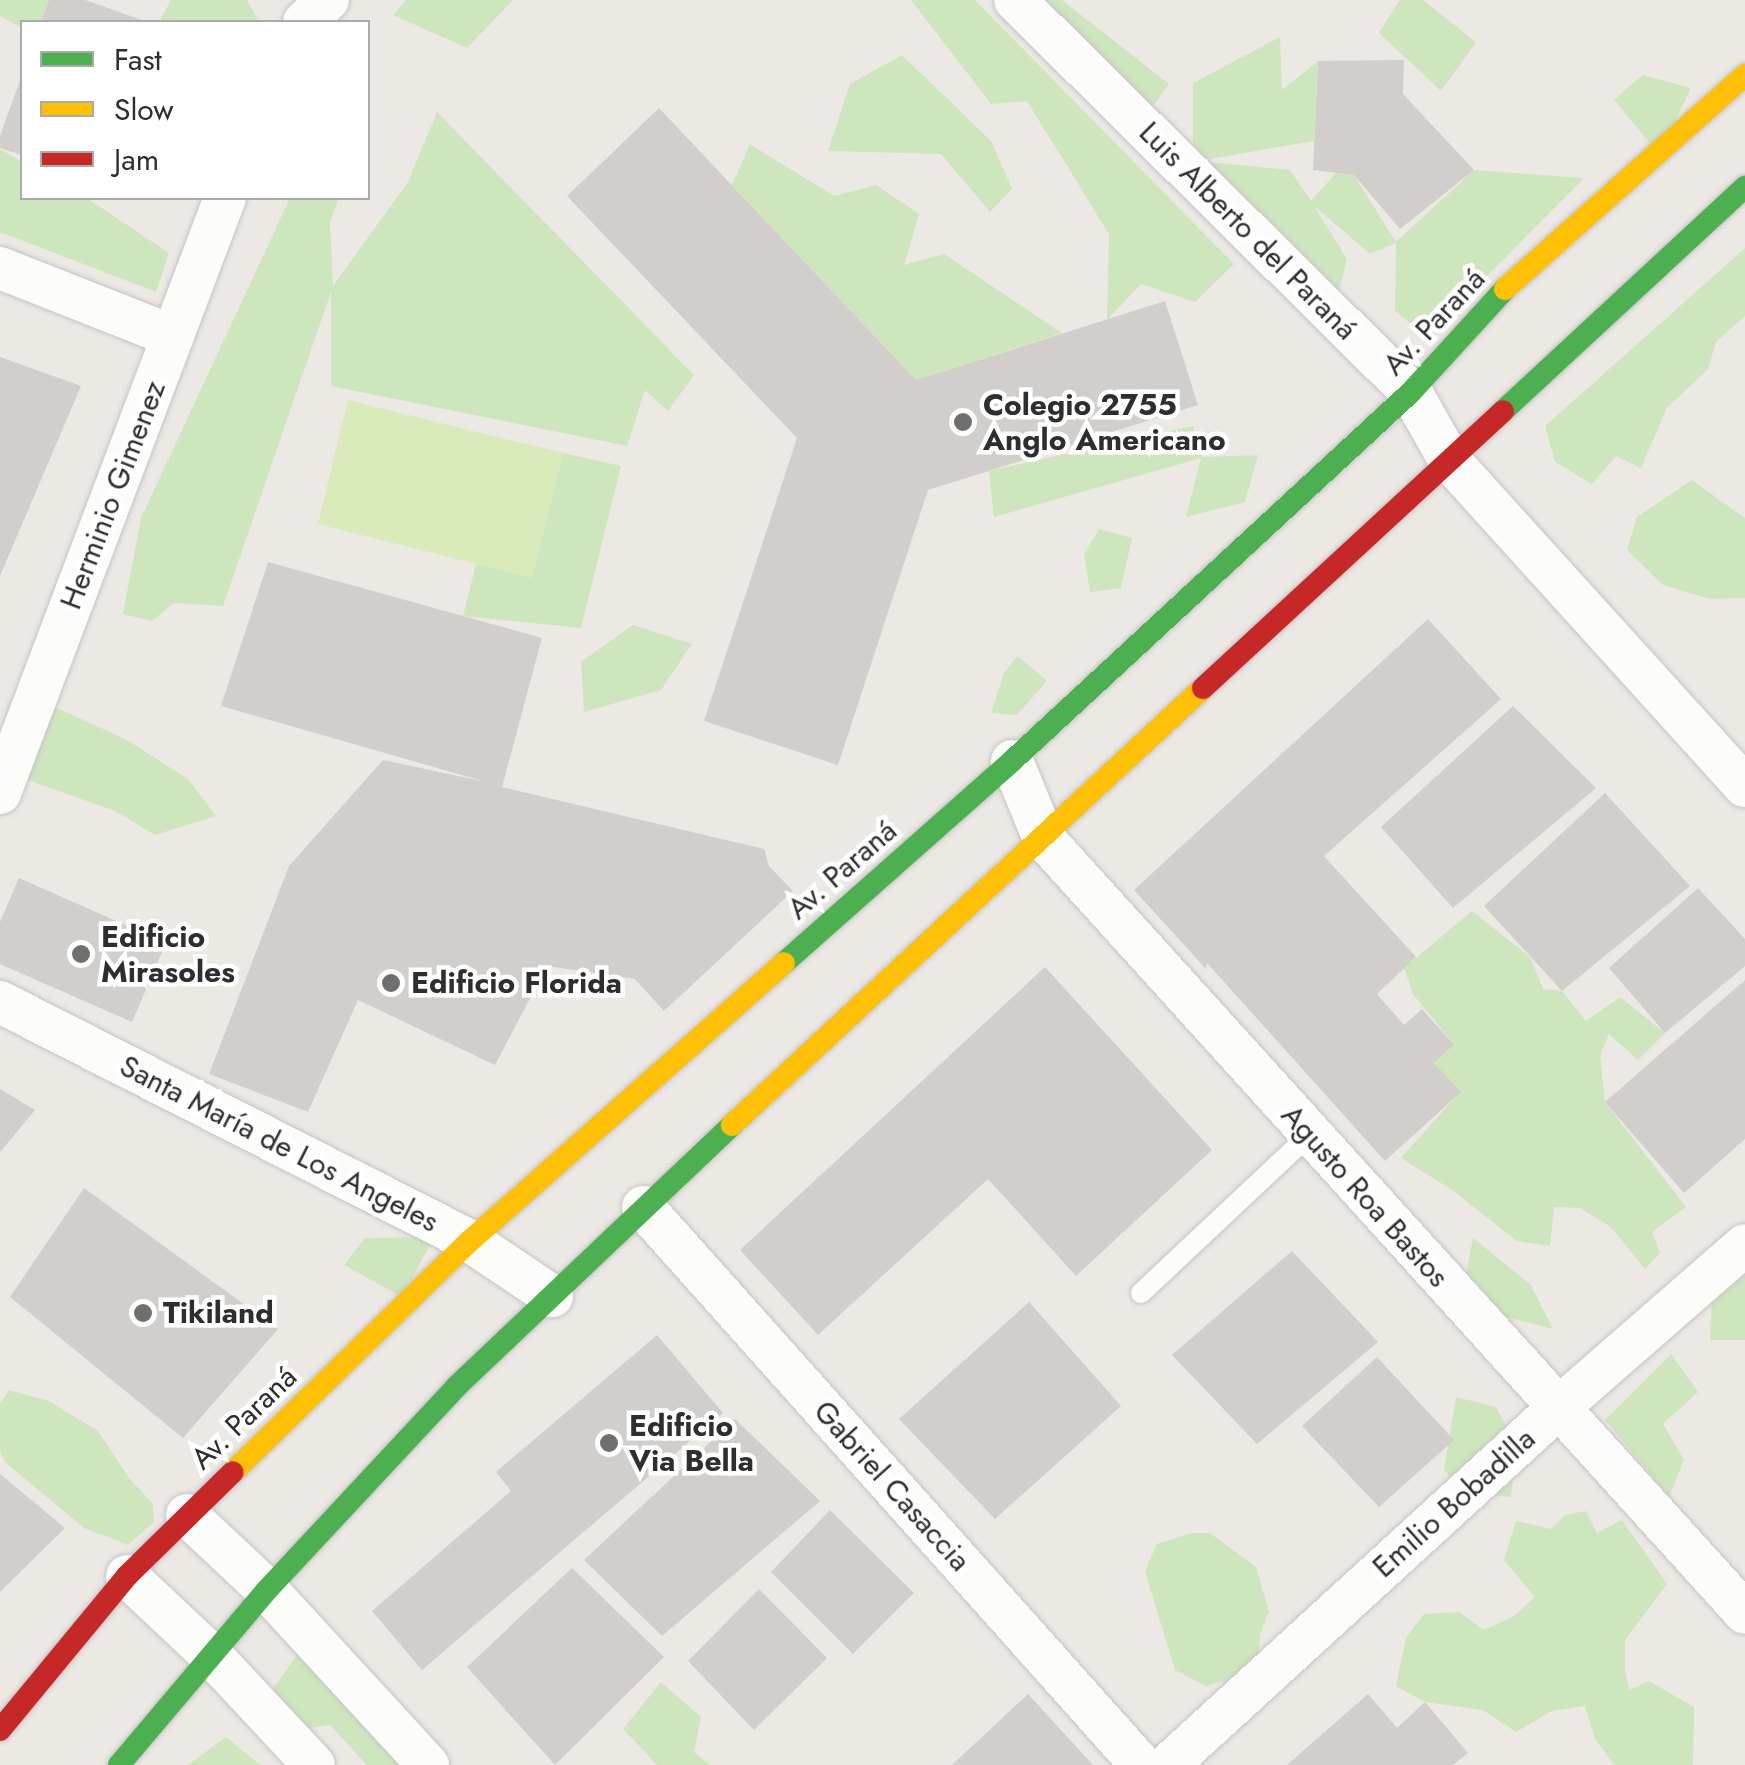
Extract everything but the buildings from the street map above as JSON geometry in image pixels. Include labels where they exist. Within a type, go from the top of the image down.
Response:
[{"type":"street","points":[[306,20],[328,0]]},
{"type":"street","name":"Luis Alberto del Paraná","points":[[1015,0],[1410,392],[1450,461],[1745,786]]},
{"type":"street","name":"Av. Paraná","points":[[0,1730],[127,1576],[470,1240],[1012,761],[1410,392],[1496,297],[1745,75]]},
{"type":"street","points":[[118,1765],[268,1590],[456,1387],[643,1206],[1745,187]]},
{"type":"street","name":"Herminio Gimenez","points":[[0,793],[224,200]]},
{"type":"street","points":[[0,268],[173,336]]},
{"type":"street","name":"Agusto Roa Bastos","points":[[1012,761],[1044,839],[1556,1409],[1745,1613]]},
{"type":"street","name":"Santa María de Los Angeles","points":[[0,1002],[470,1240],[552,1296]]},
{"type":"street","name":"Gabriel Casaccia","points":[[643,1206],[1141,1765]]},
{"type":"street","name":"Emilio Bobadilla","points":[[1168,1765],[1556,1409],[1745,1245]]},
{"type":"street","points":[[187,1515],[268,1590],[428,1765]]},
{"type":"street","points":[[127,1576],[212,1656],[314,1765]]},
{"type":"lane","points":[[1142,1293],[1309,1135]]},
{"type":"green space","points":[[0,0],[49,0],[42,20],[20,20],[20,27],[0,16]]},
{"type":"green space","points":[[171,0],[247,0],[257,18],[256,20],[160,20]]},
{"type":"green space","points":[[406,0],[513,0],[467,48],[393,15]]},
{"type":"green space","points":[[911,0],[975,0],[1234,264],[1195,302],[1141,284],[1107,320],[1109,234],[1027,101],[991,104]]},
{"type":"green space","points":[[1037,0],[1062,0],[1169,84],[1149,112]]},
{"type":"green space","points":[[1400,0],[1423,0],[1476,42],[1441,91],[1379,33]]},
{"type":"green space","points":[[1280,37],[1282,90],[1318,61],[1314,141],[1198,161],[1290,170],[1311,201],[1336,173],[1354,175],[1396,242],[1474,170],[1584,178],[1427,337],[1395,311],[1396,243],[1370,254],[1314,206],[1347,259],[1333,315],[1193,161],[1193,83]]},
{"type":"green space","points":[[902,55],[991,141],[1012,189],[990,212],[941,154],[828,151],[850,84]]},
{"type":"green space","points":[[1642,75],[1691,88],[1659,154],[1614,100]]},
{"type":"green space","points":[[437,112],[694,375],[668,411],[645,390],[627,446],[331,386],[331,292],[223,606],[174,603],[152,621],[123,614],[141,518],[289,200],[338,200],[330,222],[333,286],[408,182]]},
{"type":"green space","points":[[750,144],[834,196],[876,185],[919,214],[904,265],[944,254],[1062,333],[916,380],[732,185]]},
{"type":"green space","points":[[0,149],[20,161],[20,200],[90,200],[169,253],[156,292],[0,232]]},
{"type":"green space","points":[[1745,248],[1745,316],[1716,342],[1708,369],[1667,408],[1641,468],[1616,456],[1592,484],[1555,462],[1545,426]]},
{"type":"green space","points":[[348,400],[563,453],[532,578],[318,524]]},
{"type":"green space","points":[[1193,426],[1202,457],[1258,455],[1245,502],[1186,517],[1201,458],[994,517],[989,471]]},
{"type":"green space","points":[[563,453],[621,466],[581,628],[463,616],[476,564],[532,577]]},
{"type":"green space","points":[[1692,480],[1745,518],[1745,598],[1710,599],[1663,585],[1627,550],[1637,517]]},
{"type":"green space","points":[[1099,529],[1132,538],[1121,588],[1090,592],[1084,554]]},
{"type":"green space","points":[[633,625],[692,644],[661,690],[584,712],[581,662]]},
{"type":"green space","points":[[1018,656],[1047,681],[1017,715],[991,713],[1004,673]]},
{"type":"green space","points":[[51,705],[127,740],[188,779],[216,816],[155,835],[115,811],[25,779]]},
{"type":"green space","points":[[1472,911],[1530,957],[1543,989],[1562,991],[1586,1021],[1620,997],[1665,1033],[1638,1060],[1609,1034],[1600,1056],[1605,1102],[1686,1207],[1652,1232],[1660,1253],[1645,1269],[1611,1227],[1580,1208],[1554,1207],[1550,1246],[1517,1241],[1452,1190],[1401,1158],[1460,1092],[1426,1071],[1454,1045],[1413,994],[1404,968]]},
{"type":"green space","points":[[434,1237],[402,1297],[344,1265],[365,1238]]},
{"type":"green space","points":[[1473,1238],[1531,1285],[1553,1329],[1506,1317],[1466,1274]]},
{"type":"green space","points":[[1745,1272],[1745,1340],[1710,1340],[1712,1295]]},
{"type":"green space","points":[[1671,1354],[1698,1392],[1663,1424],[1684,1460],[1669,1496],[1605,1420]]},
{"type":"green space","points":[[9,1390],[49,1401],[98,1431],[129,1478],[153,1504],[154,1522],[128,1545],[84,1528],[6,1463],[0,1452],[0,1404]]},
{"type":"green space","points":[[1456,1397],[1496,1407],[1516,1446],[1511,1497],[1465,1493],[1444,1470]]},
{"type":"green space","points":[[1586,1511],[1597,1533],[1622,1520],[1667,1584],[1625,1640],[1625,1673],[1630,1690],[1649,1681],[1694,1707],[1693,1765],[1614,1765],[1595,1739],[1585,1706],[1552,1711],[1516,1732],[1483,1710],[1425,1702],[1396,1686],[1406,1638],[1424,1614],[1459,1612],[1484,1630],[1514,1616],[1535,1597],[1504,1560],[1516,1521],[1551,1529],[1565,1515]]},
{"type":"green space","points":[[1192,1533],[1210,1533],[1256,1567],[1269,1612],[1260,1633],[1259,1661],[1235,1678],[1206,1686],[1175,1670],[1145,1571],[1157,1544]]},
{"type":"green space","points":[[300,1651],[426,1765],[367,1765],[330,1725],[294,1730],[260,1707]]},
{"type":"green space","points":[[661,1682],[701,1717],[694,1752],[710,1765],[657,1765],[623,1729]]},
{"type":"green space","points":[[226,1737],[260,1765],[188,1765]]},
{"type":"traffic: fast","points":[[1503,411],[1745,187]]},
{"type":"traffic: fast","points":[[784,963],[1012,761],[1411,392],[1505,289]]},
{"type":"traffic: fast","points":[[119,1765],[267,1590],[456,1387],[732,1125]]},
{"type":"traffic: slow","points":[[1505,289],[1745,75]]},
{"type":"traffic: slow","points":[[732,1125],[1203,688]]},
{"type":"traffic: slow","points":[[233,1472],[470,1241],[784,963]]},
{"type":"traffic: jam","points":[[1203,688],[1503,411]]},
{"type":"traffic: jam","points":[[0,1730],[127,1576],[233,1472]]},
{"type":"place","name":"Colegio 2755 Anglo Americano","points":[[963,422]]},
{"type":"place","name":"Edificio Mirasoles","points":[[81,954]]},
{"type":"place","name":"Edificio Florida","points":[[391,983]]},
{"type":"place","name":"Tikiland","points":[[143,1313]]},
{"type":"place","name":"Edificio Via Bella","points":[[609,1443]]}]
